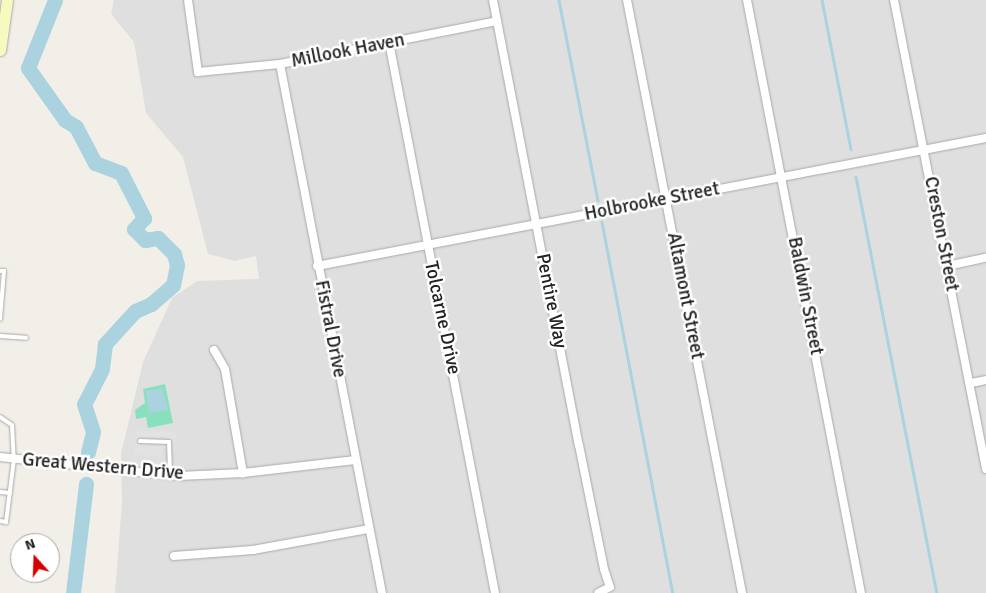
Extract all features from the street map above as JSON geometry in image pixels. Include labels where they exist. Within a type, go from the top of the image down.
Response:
[{"type":"main road","points":[[0,50],[7,0]]},
{"type":"street","name":"Millook Haven","points":[[188,0],[198,72],[280,64],[497,21]]},
{"type":"street","name":"Pentire Way","points":[[493,0],[602,560],[610,587],[598,593]]},
{"type":"street","name":"Altamont Street","points":[[627,0],[742,593]]},
{"type":"street","name":"Baldwin Street","points":[[747,0],[861,593]]},
{"type":"street","name":"Creston Street","points":[[894,0],[971,383],[986,469]]},
{"type":"street","name":"Tolcarne Drive","points":[[389,42],[495,593]]},
{"type":"street","name":"Fistral Drive","points":[[280,64],[382,593]]},
{"type":"street","name":"Holbrooke Street","points":[[318,266],[986,138]]},
{"type":"street","points":[[947,266],[986,258]]},
{"type":"street","points":[[214,350],[225,369],[243,473]]},
{"type":"street","points":[[971,383],[986,380]]},
{"type":"street","name":"Great Western Drive","points":[[0,457],[170,475],[243,473],[355,460]]},
{"type":"street","points":[[174,556],[253,550],[369,529]]},
{"type":"lane","points":[[0,271],[4,271],[0,319]]},
{"type":"lane","points":[[0,336],[26,338]]},
{"type":"lane","points":[[0,417],[12,424],[14,459],[6,522],[0,521]]},
{"type":"lane","points":[[140,441],[168,442],[170,475]]},
{"type":"lane","points":[[0,492],[10,493]]},
{"type":"shaded area","points":[[114,0],[986,0],[986,593],[115,593],[122,503],[121,454],[143,362],[172,298],[197,281],[259,279],[256,256],[235,261],[208,254],[183,157],[146,113],[134,42],[111,14]]},
{"type":"shaded area","points":[[136,431],[175,432],[176,450],[162,449],[161,456],[134,455]]},
{"type":"green space","points":[[165,384],[173,423],[148,428],[146,417],[136,419],[135,410],[145,403],[143,389]]},
{"type":"water","points":[[162,388],[168,410],[149,413],[146,391]]},
{"type":"waterway","points":[[55,0],[28,68],[65,120],[76,127],[95,163],[121,173],[144,218],[134,229],[145,240],[158,238],[174,254],[177,265],[173,285],[151,304],[135,311],[105,344],[102,369],[84,404],[93,432],[88,452]]},
{"type":"waterway","points":[[559,0],[598,200]]},
{"type":"waterway","points":[[822,0],[851,149]]},
{"type":"waterway","points":[[856,177],[937,593]]},
{"type":"waterway","points":[[602,222],[673,593]]},
{"type":"waterway","points":[[73,593],[86,484]]}]
